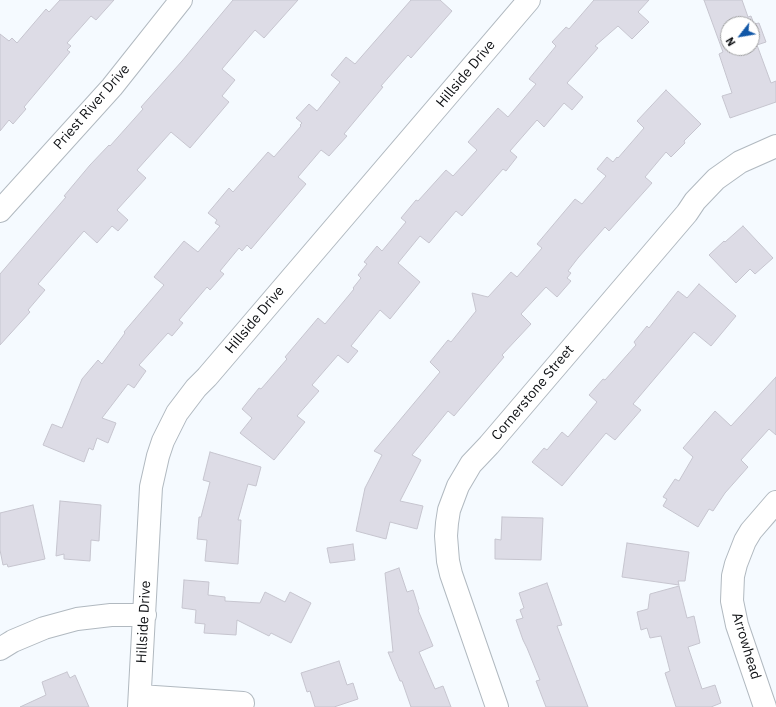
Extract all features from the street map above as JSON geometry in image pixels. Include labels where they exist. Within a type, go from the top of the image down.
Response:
[{"type":"street","name":"Priest River Drive","points":[[0,210],[112,87],[181,0]]},
{"type":"street","name":"Hillside Drive","points":[[140,701],[151,487],[163,441],[177,413],[196,388],[529,0]]},
{"type":"street","name":"Cornerstone Street","points":[[496,707],[451,574],[448,561],[446,536],[447,523],[449,510],[458,486],[471,464],[489,445],[687,213],[695,201],[716,179],[740,162],[776,146]]},
{"type":"street","name":"Arrowhead","points":[[765,707],[737,625],[732,601],[736,564],[745,541],[751,531],[776,502]]},
{"type":"street","points":[[0,648],[44,628],[77,619],[111,615],[145,615]]},
{"type":"street","points":[[140,701],[243,703]]},
{"type":"building","points":[[60,0],[114,0],[96,20],[91,16],[67,43],[71,46],[67,50],[70,52],[24,107],[26,109],[13,124],[9,120],[0,131],[0,34],[9,41],[12,38],[17,43],[46,9],[49,12]]},
{"type":"building","points":[[233,0],[298,0],[264,38],[255,30],[222,69],[235,80],[222,96],[229,102],[190,148],[171,132],[137,170],[146,178],[117,210],[128,220],[118,231],[112,226],[97,243],[84,231],[38,284],[45,290],[28,310],[30,312],[0,345],[0,274],[66,197],[64,196],[90,165],[109,145],[110,146],[143,109],[141,107]]},
{"type":"building","points":[[411,0],[440,0],[452,11],[411,58],[408,55],[381,86],[383,87],[344,134],[347,136],[329,156],[321,150],[298,177],[306,184],[251,249],[247,245],[242,251],[239,248],[220,271],[224,274],[210,290],[207,287],[179,320],[183,323],[172,336],[168,333],[139,365],[146,371],[134,388],[128,384],[102,418],[116,423],[108,443],[97,438],[93,450],[89,448],[84,462],[43,445],[52,424],[62,428],[82,379],[98,360],[102,364],[125,333],[124,332],[164,285],[154,277],[184,241],[198,252],[220,226],[215,223],[217,220],[208,213],[229,188],[233,192],[268,152],[274,157],[301,126],[300,125],[302,123],[296,118],[309,104],[317,111],[340,82],[331,75],[346,57],[355,64]]},
{"type":"building","points":[[594,0],[649,0],[638,12],[649,22],[632,39],[618,26],[595,46],[598,48],[567,83],[583,97],[572,110],[564,103],[544,127],[537,120],[510,151],[517,157],[506,171],[503,169],[462,216],[456,211],[429,243],[420,236],[398,263],[420,282],[390,319],[380,310],[351,346],[358,351],[348,363],[338,355],[312,385],[319,391],[297,416],[305,422],[274,460],[240,433],[252,418],[242,409],[259,388],[261,389],[287,359],[285,357],[318,318],[325,324],[354,289],[353,288],[361,278],[358,275],[367,264],[364,262],[377,246],[382,251],[406,222],[401,218],[416,200],[418,201],[446,170],[453,176],[477,150],[468,142],[498,108],[508,117],[536,84],[529,79],[556,46],[552,42],[566,27],[569,29]]},
{"type":"building","points":[[704,0],[742,0],[748,16],[720,16],[720,44]]},
{"type":"building","points":[[760,26],[766,42],[760,44]]},
{"type":"building","points":[[760,53],[771,83],[776,81],[776,102],[730,118],[722,96],[732,93],[719,54],[720,56],[760,56]]},
{"type":"building","points":[[666,90],[701,124],[671,157],[666,152],[645,177],[652,183],[609,231],[605,227],[578,258],[568,271],[571,273],[567,278],[571,281],[557,297],[546,287],[521,314],[531,324],[502,355],[504,357],[454,416],[448,411],[412,455],[421,460],[400,501],[423,506],[417,529],[390,522],[386,539],[356,531],[365,488],[382,455],[374,451],[440,372],[430,362],[448,340],[451,342],[476,311],[472,293],[488,297],[511,272],[517,277],[542,248],[537,244],[575,199],[582,204],[606,176],[597,169],[607,157],[613,162],[617,157],[618,158],[644,128],[637,121]]},
{"type":"building","points":[[743,226],[773,258],[755,274],[750,269],[736,283],[709,255]]},
{"type":"building","points":[[699,284],[736,316],[711,346],[694,332],[633,404],[641,410],[615,440],[606,433],[562,486],[532,462],[544,448],[547,450],[562,432],[568,437],[597,402],[589,395],[603,379],[605,380],[636,345],[634,342],[647,326],[649,328],[678,291],[687,298]]},
{"type":"building","points":[[776,377],[776,435],[769,429],[741,460],[748,467],[725,493],[713,511],[709,509],[698,527],[663,506],[667,499],[663,497],[675,479],[679,481],[693,457],[683,448],[715,411],[731,426]]},
{"type":"building","points":[[210,452],[261,467],[256,486],[248,484],[238,520],[241,520],[238,564],[205,561],[207,540],[197,539],[199,517],[201,517],[210,482],[203,480]]},
{"type":"building","points":[[60,501],[101,505],[99,541],[91,540],[90,561],[64,559],[64,554],[56,556]]},
{"type":"building","points":[[33,505],[45,559],[8,567],[7,564],[3,565],[0,550],[0,513]]},
{"type":"building","points":[[502,517],[543,518],[541,560],[495,559],[495,539],[501,540]]},
{"type":"building","points":[[627,543],[689,552],[685,581],[678,581],[679,585],[622,577]]},
{"type":"building","points":[[353,544],[355,560],[330,563],[327,548]]},
{"type":"building","points":[[399,568],[407,592],[413,590],[419,609],[418,610],[433,646],[419,652],[435,689],[443,686],[451,707],[411,707],[402,681],[400,681],[388,652],[393,652],[385,573]]},
{"type":"building","points":[[184,580],[209,582],[208,595],[225,597],[225,601],[260,603],[265,592],[285,602],[290,592],[311,603],[291,643],[271,633],[269,636],[237,620],[236,635],[204,633],[205,624],[195,623],[196,610],[182,608]]},
{"type":"building","points":[[547,583],[562,625],[557,626],[588,707],[546,707],[536,681],[540,680],[516,620],[523,618],[520,610],[524,608],[519,593]]},
{"type":"building","points":[[679,586],[687,618],[694,616],[700,643],[688,647],[702,689],[715,685],[721,703],[711,707],[676,707],[665,673],[670,671],[661,636],[650,638],[647,628],[641,630],[637,612],[648,609],[650,594]]},
{"type":"building","points":[[339,661],[347,685],[353,683],[358,699],[334,707],[315,707],[310,691],[307,692],[301,673]]},
{"type":"building","points":[[67,672],[70,678],[75,675],[89,707],[20,707],[46,695],[42,682]]}]
